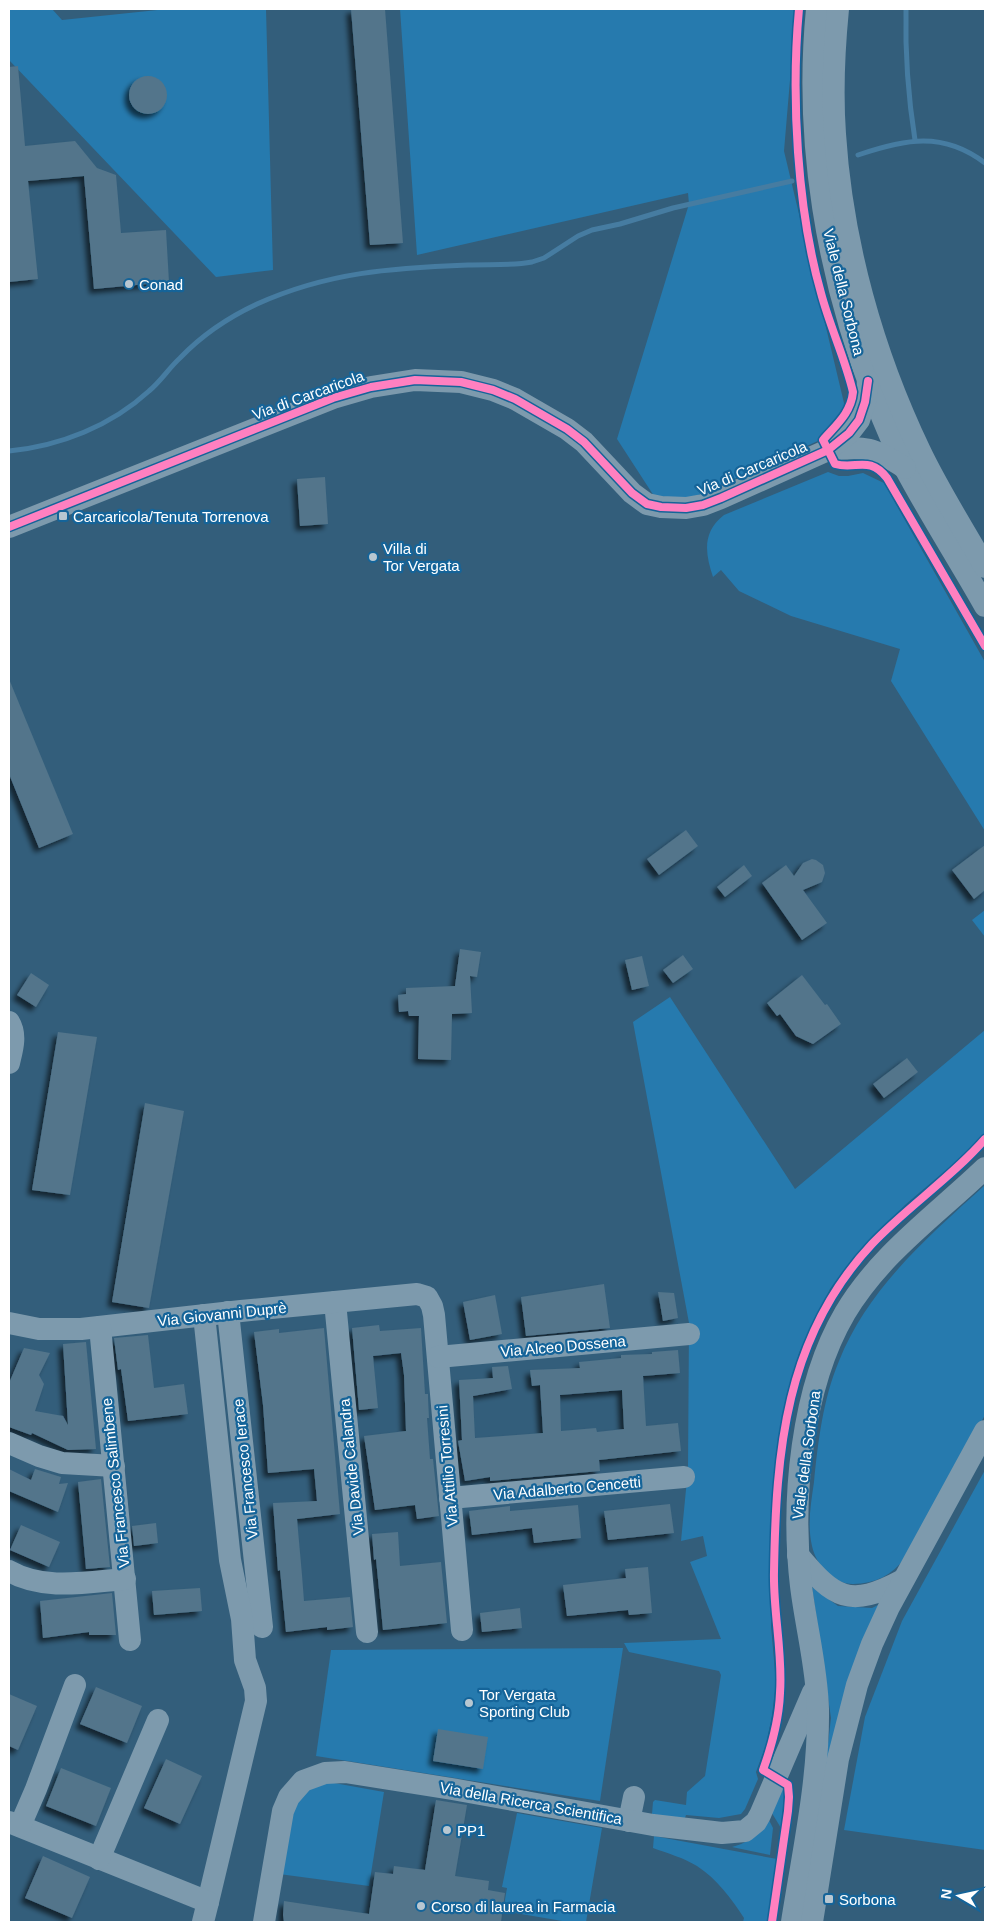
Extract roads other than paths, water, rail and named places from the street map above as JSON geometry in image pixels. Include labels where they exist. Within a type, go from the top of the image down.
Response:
[{"type":"street","name":"Viale della Sorbona","points":[[817,9],[814,104],[822,199],[843,303],[868,381],[905,468],[985,606]]},
{"type":"street","name":"Viale della Sorbona","points":[[838,9],[834,83],[836,148],[842,198],[863,297],[882,358],[907,425],[934,478],[985,567]]},
{"type":"street","name":"Via di Carcaricola","points":[[9,527],[327,400],[371,386],[415,380],[469,384],[493,390],[515,399],[567,429],[600,457],[632,493],[647,504],[661,507],[686,508],[703,505],[828,450],[849,433],[859,420],[865,402],[868,381]]},
{"type":"street","name":"Via di Carcaricola","points":[[828,450],[861,447],[872,449],[884,454],[905,468]]},
{"type":"street","points":[[9,1064],[14,1043],[11,1028]]},
{"type":"street","name":"Viale della Sorbona","points":[[792,1922],[815,1769],[818,1721],[816,1684],[803,1603],[798,1555],[797,1511],[806,1426],[813,1390],[828,1346],[845,1314],[876,1269],[908,1237],[985,1168]]},
{"type":"street","name":"Via Giovanni Duprè","points":[[9,1323],[48,1329],[100,1327],[228,1312],[417,1294],[424,1295],[431,1303]]},
{"type":"street","name":"Via Davide Calandra","points":[[335,1302],[367,1632]]},
{"type":"street","name":"Via Attilio Torresini","points":[[431,1303],[438,1357],[462,1630]]},
{"type":"street","name":"Via Francesco Ierace","points":[[228,1312],[262,1627]]},
{"type":"street","points":[[75,1685],[36,1789],[14,1824],[99,1858],[206,1912],[256,1701],[255,1688],[245,1660],[242,1619],[230,1560],[204,1316]]},
{"type":"street","name":"Via Francesco Salimbene","points":[[100,1327],[130,1640]]},
{"type":"street","name":"Via Alceo Dossena","points":[[438,1357],[689,1334]]},
{"type":"street","points":[[812,1922],[838,1759],[852,1699],[872,1644],[903,1580],[979,1451],[985,1431]]},
{"type":"street","points":[[9,1443],[39,1456],[62,1463],[114,1466]]},
{"type":"street","name":"Via Adalberto Cencetti","points":[[450,1498],[684,1477]]},
{"type":"street","points":[[798,1555],[821,1582],[833,1590],[847,1595],[871,1596],[903,1580]]},
{"type":"street","points":[[9,1571],[32,1580],[55,1584],[125,1580]]},
{"type":"street","name":"Via della Ricerca Scientifica","points":[[264,1922],[283,1811],[296,1787],[303,1781],[317,1775],[345,1772],[629,1820],[722,1833],[736,1832],[751,1827],[762,1810],[808,1708],[816,1684]]},
{"type":"street","points":[[99,1858],[158,1720]]},
{"type":"street","points":[[629,1820],[634,1797]]},
{"type":"waterway","points":[[906,9],[910,107],[915,140]]},
{"type":"waterway","points":[[858,155],[875,149],[908,142],[939,142],[954,146],[985,163]]},
{"type":"waterway","points":[[9,451],[66,439],[101,424],[134,403],[153,387],[188,350],[207,334],[247,309],[283,293],[335,278],[387,270],[532,262],[544,258],[578,236],[592,230],[620,224],[673,208],[792,181]]},
{"type":"place","name":"Conad","points":[[129,284]]},
{"type":"place","name":"Carcaricola/Tenuta Torrenova","points":[[63,516]]},
{"type":"place","name":"Villa di Tor Vergata","points":[[373,557]]},
{"type":"place","name":"Tor Vergata Sporting Club","points":[[469,1703]]},
{"type":"place","name":"PP1","points":[[447,1830]]},
{"type":"place","name":"Sorbona","points":[[829,1899]]},
{"type":"place","name":"Corso di laurea in Farmacia","points":[[421,1906]]}]
